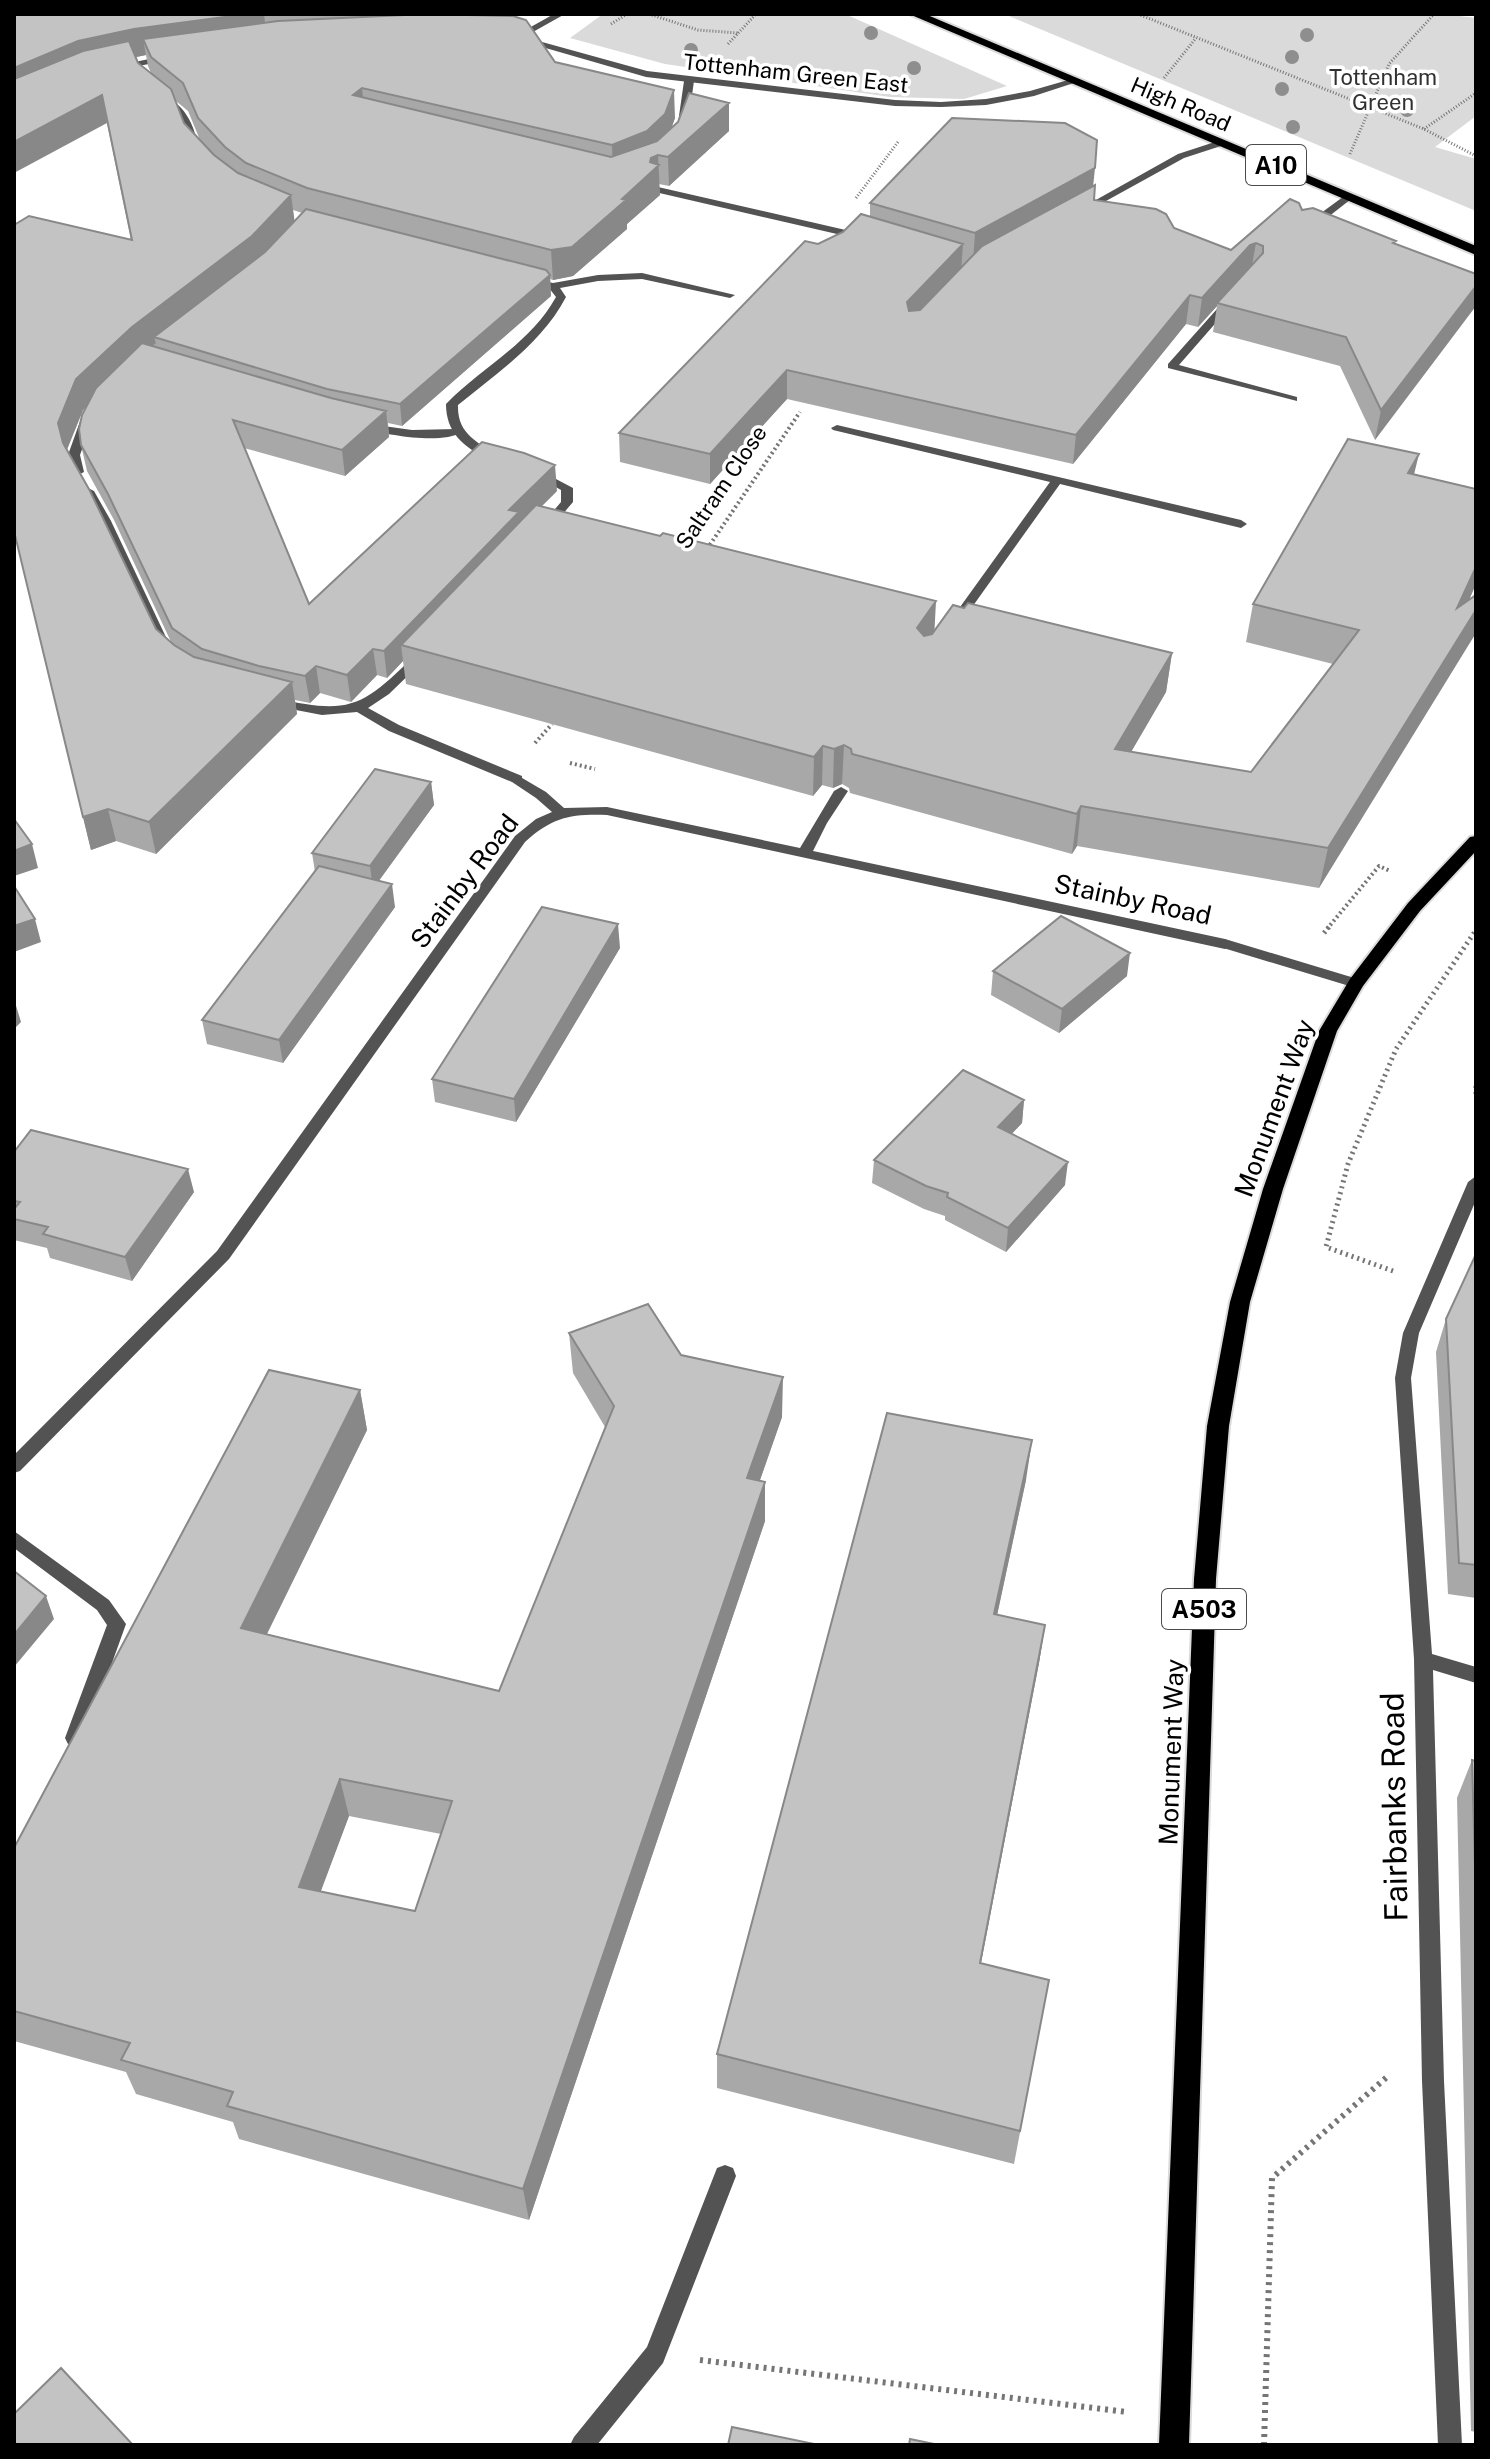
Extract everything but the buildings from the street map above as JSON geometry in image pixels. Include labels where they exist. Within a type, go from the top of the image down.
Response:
[{"type":"highway","name":"High Road","points":[[915,14],[1476,251]]},
{"type":"main road","name":"Monument Way","points":[[1174,2445],[1205,1579],[1218,1426],[1240,1302],[1273,1189],[1328,1031],[1356,983],[1414,907],[1476,841]]},
{"type":"street","points":[[515,38],[561,14]]},
{"type":"street","name":"Tottenham Green East","points":[[504,37],[646,74],[689,81],[924,105],[1011,100],[1075,81]]},
{"type":"street","points":[[111,68],[181,56]]},
{"type":"street","points":[[139,62],[144,75]]},
{"type":"street","points":[[681,134],[689,81]]},
{"type":"street","points":[[149,88],[182,114],[196,149],[203,156]]},
{"type":"street","points":[[1070,217],[1181,156],[1221,143]]},
{"type":"street","points":[[658,190],[879,241]]},
{"type":"street","points":[[1301,233],[1350,196]]},
{"type":"street","points":[[523,277],[553,286],[598,278],[642,276],[730,295]]},
{"type":"street","points":[[499,460],[472,447],[456,432],[451,419],[452,404],[513,353],[556,310],[561,297],[553,286]]},
{"type":"street","points":[[1242,288],[1172,366],[1293,399]]},
{"type":"street","points":[[96,406],[79,435],[74,455],[78,472],[105,521],[170,659],[178,665]]},
{"type":"street","points":[[351,422],[390,433],[424,435],[456,432]]},
{"type":"street","points":[[837,428],[1241,524]]},
{"type":"street","points":[[523,468],[547,476],[567,488],[567,502],[537,536]]},
{"type":"street","points":[[946,635],[1056,482]]},
{"type":"street","points":[[260,697],[315,712],[341,713],[361,709],[386,692],[428,649]]},
{"type":"street","points":[[361,709],[394,728],[517,779],[559,811]]},
{"type":"street","points":[[805,853],[841,791]]},
{"type":"street","name":"Stainby Road","points":[[14,1466],[223,1255],[520,839],[559,811],[607,811],[805,853],[1225,944],[1356,983]]},
{"type":"street","name":"Fairbanks Road","points":[[1450,2445],[1433,2081],[1423,1659],[1403,1378],[1411,1333],[1476,1182]]},
{"type":"street","points":[[14,1538],[103,1605],[117,1624],[75,1738]]},
{"type":"street","points":[[1423,1659],[1476,1675]]},
{"type":"street","points":[[582,2445],[655,2355],[725,2176]]},
{"type":"path","points":[[649,14],[698,30],[739,33]]},
{"type":"path","points":[[1138,14],[1424,129],[1476,156]]},
{"type":"path","points":[[1306,177],[1353,152],[1368,108],[1389,64],[1434,14]]},
{"type":"path","points":[[1424,129],[1476,93]]},
{"type":"path","points":[[850,207],[924,105]]},
{"type":"path","name":"Saltram Close","points":[[701,558],[802,409]]},
{"type":"path","points":[[1299,964],[1379,866],[1389,870]]},
{"type":"path","points":[[1395,1272],[1326,1247],[1348,1164],[1396,1049],[1476,930]]},
{"type":"path","points":[[1476,1086],[1476,1094]]},
{"type":"path","points":[[1264,2445],[1272,2178],[1385,2076]]},
{"type":"path","points":[[655,2355],[1047,2400],[1175,2419]]},
{"type":"green space","points":[[603,14],[845,14],[1007,86],[964,99],[890,97],[665,64],[570,38]]},
{"type":"green space","name":"Tottenham Green","points":[[1004,14],[1442,14],[1476,18],[1476,116],[1435,147],[1476,159],[1476,211]]}]
